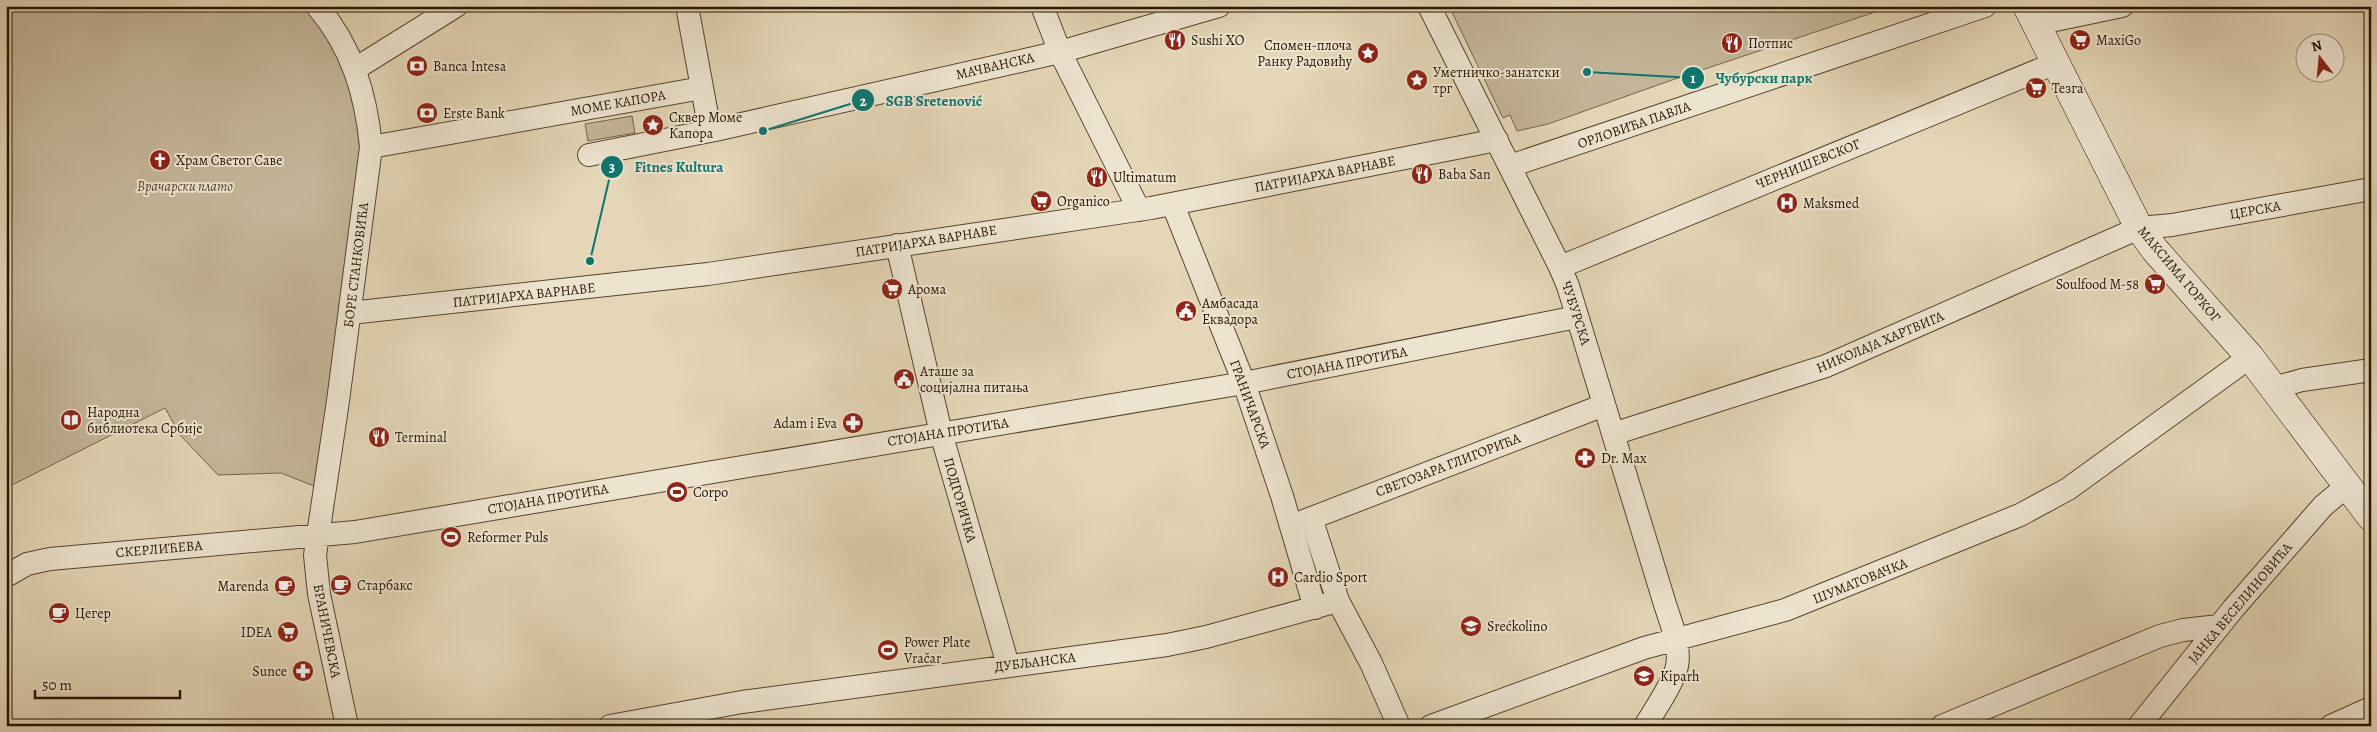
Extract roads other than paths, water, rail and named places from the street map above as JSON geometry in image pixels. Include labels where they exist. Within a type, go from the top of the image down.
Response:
[{"type":"main road","name":"МАКСИМА ГОРКОГ","points":[[2032,15],[2139,228],[2155,250],[2250,357],[2371,517]]},
{"type":"street","name":"БОРЕ СТАНКОВИЋА","points":[[316,536],[350,313],[371,147],[368,119],[355,69],[345,46],[317,6]]},
{"type":"street","points":[[355,69],[456,6]]},
{"type":"street","points":[[589,155],[710,131],[687,6]]},
{"type":"street","points":[[1042,6],[1060,52],[1139,210]]},
{"type":"street","name":"МАЧВАНСКА","points":[[710,131],[1060,52],[1219,6]]},
{"type":"street","name":"ЧУБУРСКА","points":[[1429,6],[1560,266],[1675,638],[1678,654],[1674,676],[1645,726]]},
{"type":"street","name":"ОРЛОВИЋА ПАВЛА","points":[[1510,166],[1985,6]]},
{"type":"street","points":[[2032,15],[2122,6]]},
{"type":"street","name":"ЧЕРНИШЕВСКОГ","points":[[1560,266],[2056,62]]},
{"type":"street","name":"МОМЕ КАПОРА","points":[[371,147],[702,88]]},
{"type":"street","name":"ПАТРИЈАРХА ВАРНАВЕ","points":[[350,313],[708,274],[1173,205],[1497,140]]},
{"type":"street","name":"ЦЕРСКА","points":[[2139,228],[2172,225],[2371,189]]},
{"type":"street","name":"ГРАНИЧАРСКА","points":[[1173,205],[1301,522],[1338,602],[1371,663],[1399,726]]},
{"type":"street","name":"НИКОЛАЈА ХАРТВИГА","points":[[1613,434],[1826,366],[2139,228]]},
{"type":"street","name":"ПОДГОРИЧКА","points":[[897,245],[941,433],[1008,666]]},
{"type":"street","name":"СТОЈАНА ПРОТИЋА","points":[[316,536],[355,532],[1244,383],[1577,317]]},
{"type":"street","name":"ШУМАТОВАЧКА","points":[[1431,726],[1675,638],[1739,624],[1816,599],[2043,504],[2068,489],[2250,357]]},
{"type":"street","points":[[2274,388],[2302,380],[2371,370]]},
{"type":"street","name":"СВЕТОЗАРА ГЛИГОРИЋА","points":[[1301,522],[1604,405]]},
{"type":"street","name":"ЈАНКА ВЕСЕЛИНОВИЋА","points":[[2139,726],[2219,626],[2322,506],[2347,486]]},
{"type":"street","name":"ГРАНИЧАРСКА","points":[[1301,522],[1316,608]]},
{"type":"street","name":"СКЕРЛИЋЕВА","points":[[6,576],[27,564],[50,559],[316,536]]},
{"type":"street","name":"БРАНИЧЕВСКА","points":[[316,536],[315,555],[319,594],[347,726]]},
{"type":"street","name":"ДУБЉАНСКА","points":[[610,726],[742,702],[1167,645],[1206,637],[1338,602]]},
{"type":"street","points":[[1942,726],[2160,636],[2183,630],[2219,626]]},
{"type":"street","points":[[2331,726],[2371,708]]},
{"type":"place","name":"Sushi XO","points":[[1175,40]]},
{"type":"place","name":"MaxiGo","points":[[2080,40]]},
{"type":"place","name":"Потпис","points":[[1732,43]]},
{"type":"place","name":"Спомен-плоча Ранку Радовићу","points":[[1368,53]]},
{"type":"place","name":"Banca Intesa","points":[[417,66]]},
{"type":"place","name":"Чубурски парк","points":[[1587,72]]},
{"type":"place","name":"Уметничко-занатски трг","points":[[1417,80]]},
{"type":"place","name":"Тезга","points":[[2036,88]]},
{"type":"place","name":"Erste Bank","points":[[427,113]]},
{"type":"place","name":"Сквер Моме Капора","points":[[653,125]]},
{"type":"place","name":"SGB Sretenović","points":[[763,131]]},
{"type":"place","name":"Храм Светог Саве","points":[[160,160]]},
{"type":"place","name":"Baba San","points":[[1422,174]]},
{"type":"place","name":"Ultimatum","points":[[1097,177]]},
{"type":"place","name":"Organico","points":[[1041,201]]},
{"type":"place","name":"Maksmed","points":[[1787,203]]},
{"type":"place","name":"Fitnes Kultura","points":[[590,261]]},
{"type":"place","name":"Soulfood M-58","points":[[2155,284]]},
{"type":"place","name":"Арома","points":[[892,289]]},
{"type":"place","name":"Амбасада Еквадора","points":[[1186,311]]},
{"type":"place","name":"Аташе за социјална питања","points":[[904,379]]},
{"type":"place","name":"Народна библиотека Србије","points":[[71,420]]},
{"type":"place","name":"Adam i Eva","points":[[853,423]]},
{"type":"place","name":"Terminal","points":[[379,437]]},
{"type":"place","name":"Dr. Max","points":[[1585,458]]},
{"type":"place","name":"Corpo","points":[[677,492]]},
{"type":"place","name":"Reformer Puls","points":[[451,537]]},
{"type":"place","name":"Cardio Sport","points":[[1278,577]]},
{"type":"place","name":"Старбакс","points":[[341,585]]},
{"type":"place","name":"Marenda","points":[[285,586]]},
{"type":"place","name":"Цегер","points":[[59,613]]},
{"type":"place","name":"Srećkolino","points":[[1471,626]]},
{"type":"place","name":"IDEA","points":[[288,632]]},
{"type":"place","name":"Power Plate Vračar","points":[[888,650]]},
{"type":"place","name":"Sunce","points":[[303,671]]},
{"type":"place","name":"Kiparh","points":[[1644,676]]},
{"type":"park label","name":"Врачарски плато","points":[[185,186]]}]
